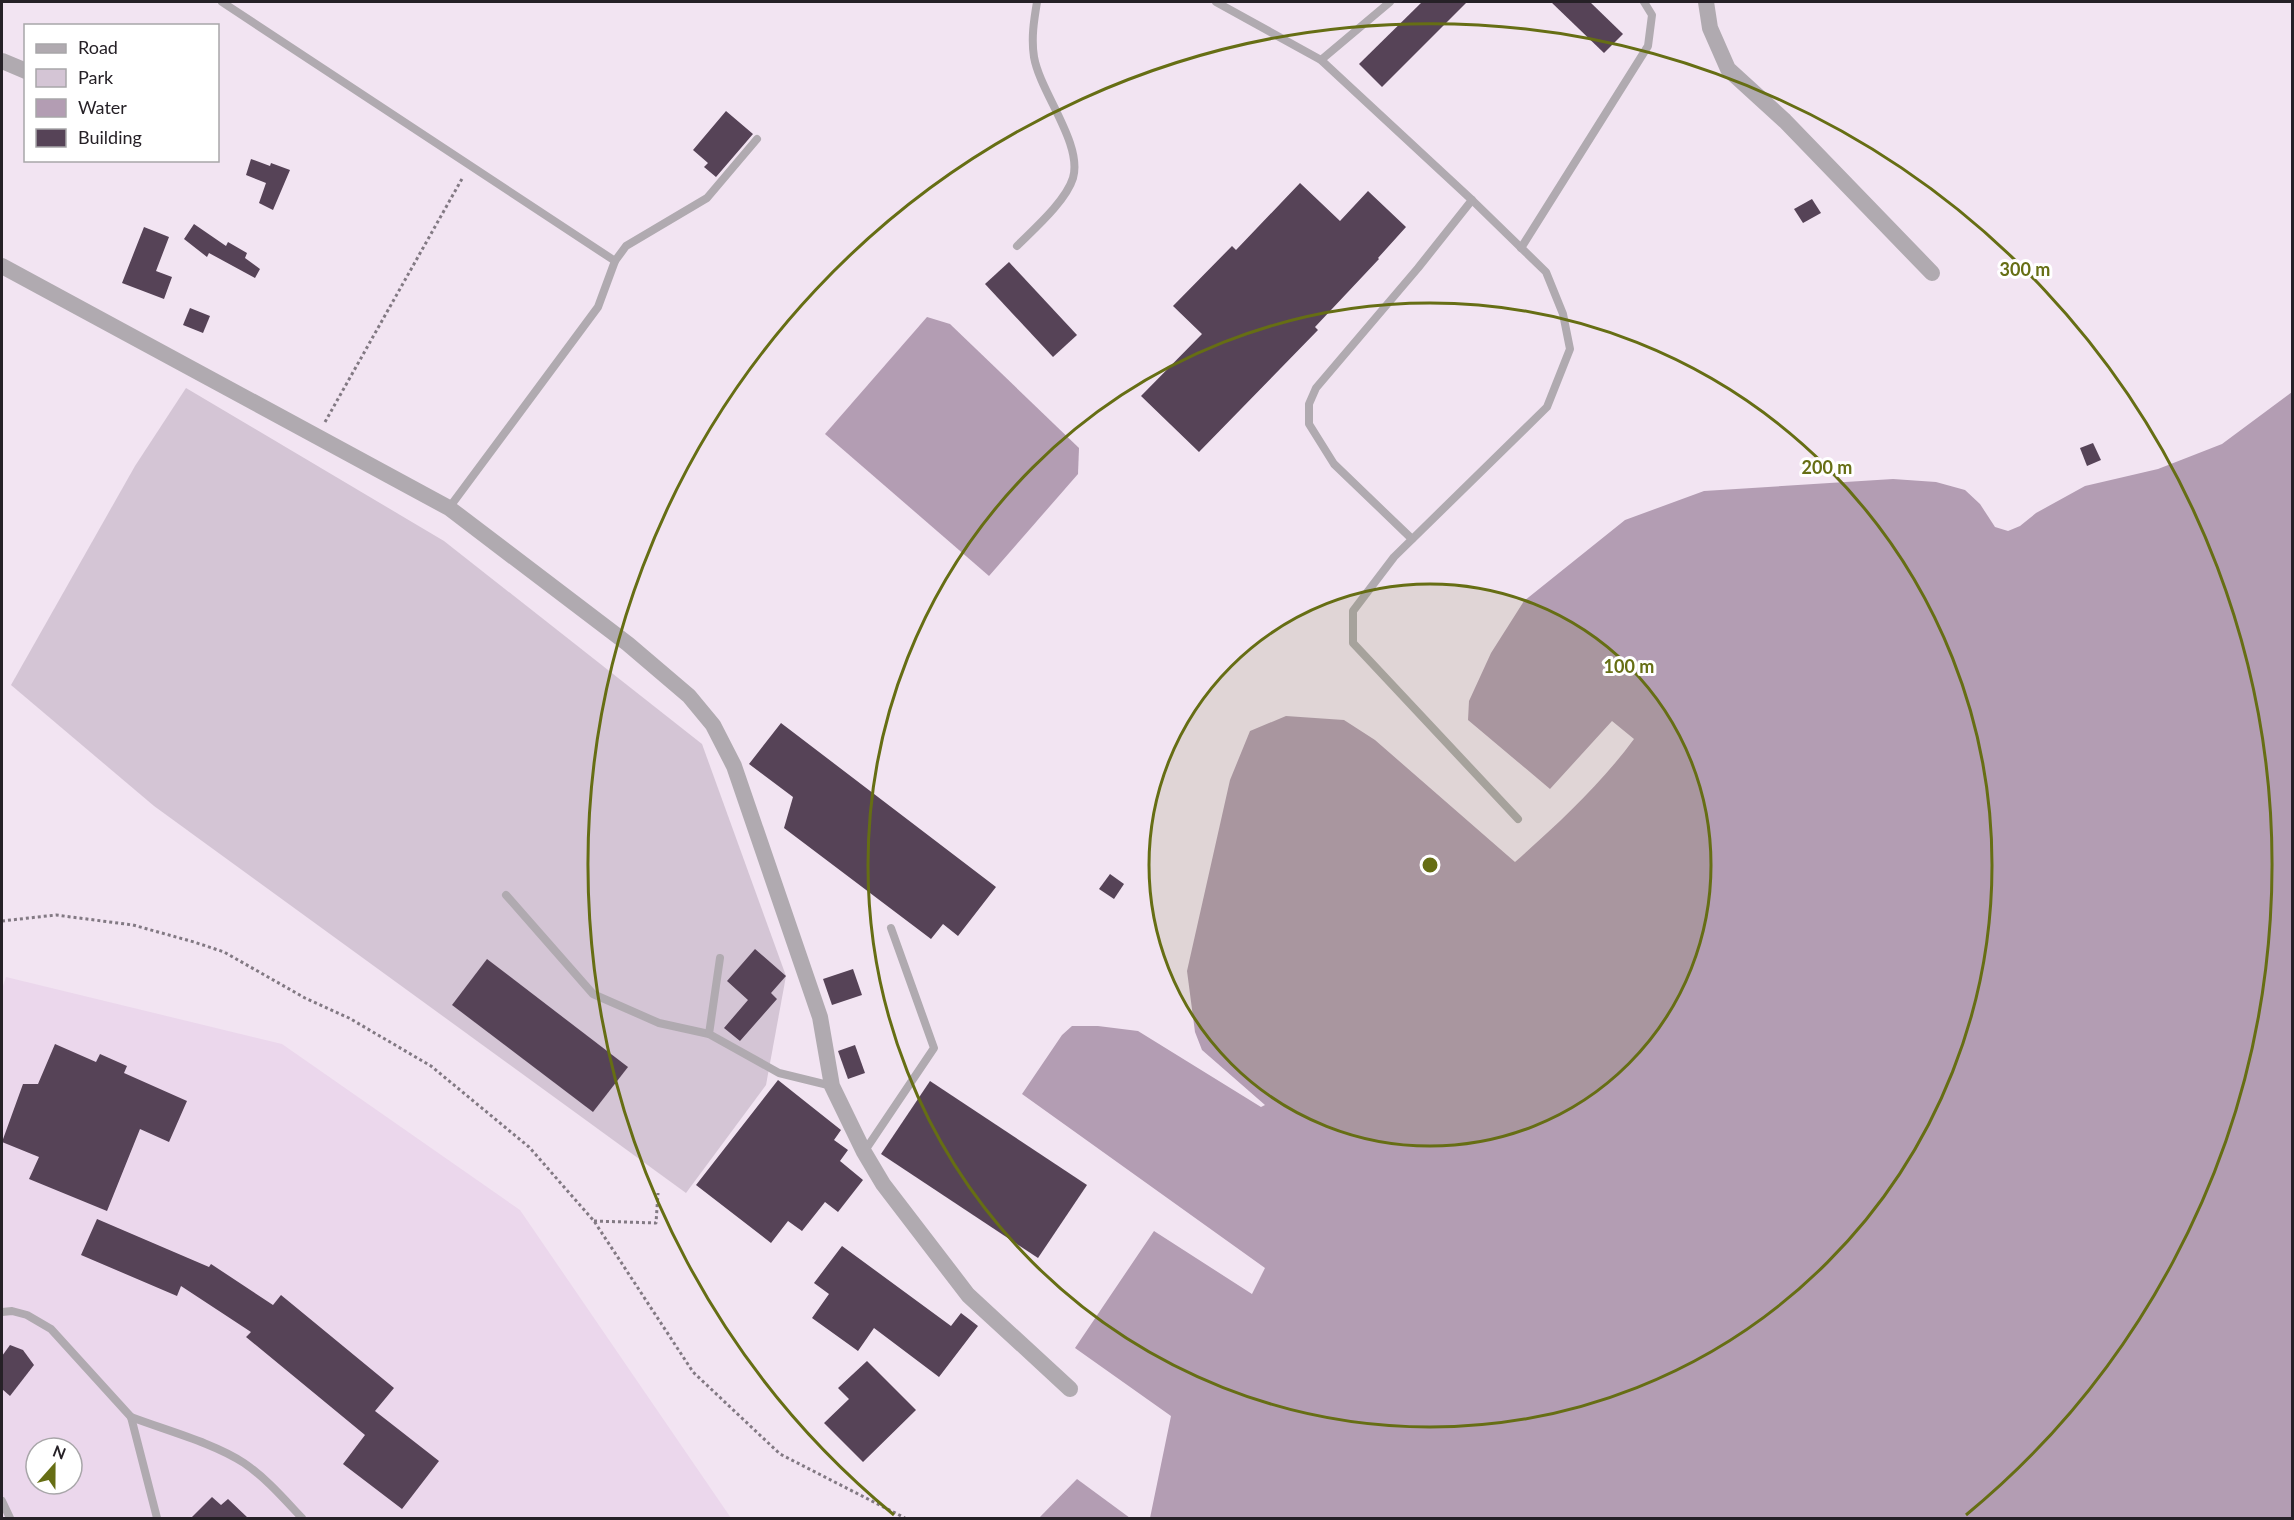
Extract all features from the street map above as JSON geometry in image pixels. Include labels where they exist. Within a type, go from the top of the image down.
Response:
[{"type":"street","points":[[1706,2],[1710,28],[1728,69],[1785,122],[1932,273]]},
{"type":"street","points":[[2,60],[24,70]]},
{"type":"street","points":[[2,266],[449,508],[628,644],[689,696],[713,725],[734,766],[820,1017],[832,1086],[864,1152],[883,1184],[968,1295],[1070,1389]]},
{"type":"lane","points":[[222,2],[615,261]]},
{"type":"lane","points":[[1017,246],[1054,207],[1073,178],[1074,162],[1071,147],[1042,83],[1034,58],[1032,30],[1037,2]]},
{"type":"lane","points":[[1216,2],[1321,60],[1546,272],[1563,314],[1570,349],[1547,407],[1394,557],[1353,611],[1353,643],[1518,819]]},
{"type":"lane","points":[[1321,60],[1390,2]]},
{"type":"lane","points":[[1521,248],[1648,46],[1652,15],[1644,2]]},
{"type":"lane","points":[[449,508],[598,307],[615,261],[626,246],[707,198],[757,140]]},
{"type":"lane","points":[[1412,539],[1334,464],[1309,424],[1309,404],[1316,388],[1419,268],[1472,200]]},
{"type":"lane","points":[[506,896],[593,994],[659,1023],[709,1034],[779,1073],[832,1086]]},
{"type":"lane","points":[[864,1152],[934,1048],[891,928]]},
{"type":"lane","points":[[709,1034],[720,957]]},
{"type":"lane","points":[[2,1312],[12,1311],[27,1315],[51,1329],[131,1417],[225,1453],[244,1464],[269,1484],[302,1518]]},
{"type":"lane","points":[[131,1417],[157,1518]]},
{"type":"lane","points":[[2,1501],[10,1518]]},
{"type":"path","points":[[316,437],[470,165]]},
{"type":"path","points":[[2,921],[56,915],[133,925],[224,952],[305,998],[349,1018],[431,1066],[529,1147],[594,1221],[693,1372],[780,1454],[906,1518]]},
{"type":"path","points":[[594,1221],[656,1223],[658,1193]]},
{"type":"shaded area","points":[[6,977],[282,1044],[520,1210],[731,1518],[2,1518],[2,989]]},
{"type":"green space","points":[[186,388],[444,541],[702,744],[786,976],[766,1085],[686,1193],[154,806],[11,685],[135,466]]},
{"type":"water","points":[[927,317],[950,324],[1079,448],[1078,474],[989,576],[825,434]]},
{"type":"water","points":[[2292,392],[2292,1518],[1150,1518],[1171,1416],[1075,1348],[1154,1231],[1252,1294],[1265,1268],[1022,1094],[1062,1035],[1072,1026],[1098,1026],[1138,1031],[1261,1107],[1265,1105],[1202,1050],[1195,1032],[1187,971],[1230,780],[1250,731],[1286,716],[1344,720],[1375,740],[1515,862],[1578,804],[1634,739],[1612,721],[1550,789],[1468,720],[1469,701],[1491,653],[1524,601],[1625,520],[1704,491],[1893,479],[1936,482],[1965,490],[1980,504],[1995,527],[2008,531],[2085,486],[2158,469],[2222,444]]},
{"type":"water","points":[[1077,1479],[1130,1518],[1039,1518]]},
{"type":"building","points":[[1422,2],[1467,2],[1382,87],[1359,64]]},
{"type":"building","points":[[1551,2],[1590,2],[1623,34],[1604,53]]},
{"type":"building","points":[[726,111],[753,134],[716,177],[704,167],[708,163],[693,150]]},
{"type":"building","points":[[251,159],[290,170],[273,210],[259,203],[266,183],[246,175]]},
{"type":"building","points":[[1300,183],[1340,221],[1368,191],[1406,227],[1315,327],[1318,330],[1199,452],[1141,396],[1202,334],[1173,306],[1232,246],[1236,250]]},
{"type":"building","points":[[1812,199],[1821,213],[1803,223],[1794,209]]},
{"type":"building","points":[[194,224],[226,246],[228,242],[247,253],[245,258],[260,269],[255,278],[209,253],[207,257],[184,239]]},
{"type":"building","points":[[144,227],[169,237],[156,271],[172,277],[164,299],[122,283]]},
{"type":"building","points":[[1009,262],[1077,335],[1053,357],[985,284]]},
{"type":"building","points":[[190,308],[210,316],[203,333],[183,325]]},
{"type":"building","points":[[2093,443],[2101,460],[2087,466],[2080,448]]},
{"type":"building","points":[[781,723],[996,887],[958,936],[943,924],[931,939],[784,828],[793,797],[749,764]]},
{"type":"building","points":[[1110,874],[1124,884],[1114,899],[1099,889]]},
{"type":"building","points":[[755,949],[786,976],[771,993],[777,999],[740,1041],[724,1028],[748,1000],[727,981]]},
{"type":"building","points":[[487,959],[628,1067],[593,1112],[452,1005]]},
{"type":"building","points":[[853,969],[862,995],[832,1005],[823,979]]},
{"type":"building","points":[[55,1044],[96,1062],[100,1054],[127,1066],[124,1073],[187,1101],[169,1142],[140,1129],[107,1211],[29,1179],[39,1157],[2,1142],[23,1084],[38,1084]]},
{"type":"building","points":[[855,1045],[865,1073],[848,1079],[838,1051]]},
{"type":"building","points":[[778,1080],[841,1130],[834,1140],[848,1150],[840,1161],[863,1180],[838,1212],[825,1202],[802,1231],[788,1221],[771,1243],[696,1185]]},
{"type":"building","points":[[930,1081],[1087,1185],[1038,1258],[881,1154]]},
{"type":"building","points":[[97,1219],[209,1267],[211,1264],[273,1305],[281,1295],[394,1388],[375,1411],[439,1461],[402,1509],[343,1464],[365,1435],[246,1337],[251,1332],[181,1286],[177,1296],[81,1255]]},
{"type":"building","points":[[842,1246],[951,1326],[961,1313],[978,1326],[939,1377],[874,1328],[858,1351],[812,1318],[829,1294],[814,1283]]},
{"type":"building","points":[[10,1345],[23,1350],[34,1365],[10,1396],[2,1389],[2,1356]]},
{"type":"building","points":[[867,1361],[916,1410],[863,1462],[824,1423],[849,1399],[838,1388]]},
{"type":"building","points":[[212,1497],[221,1505],[228,1499],[248,1518],[191,1518]]}]
